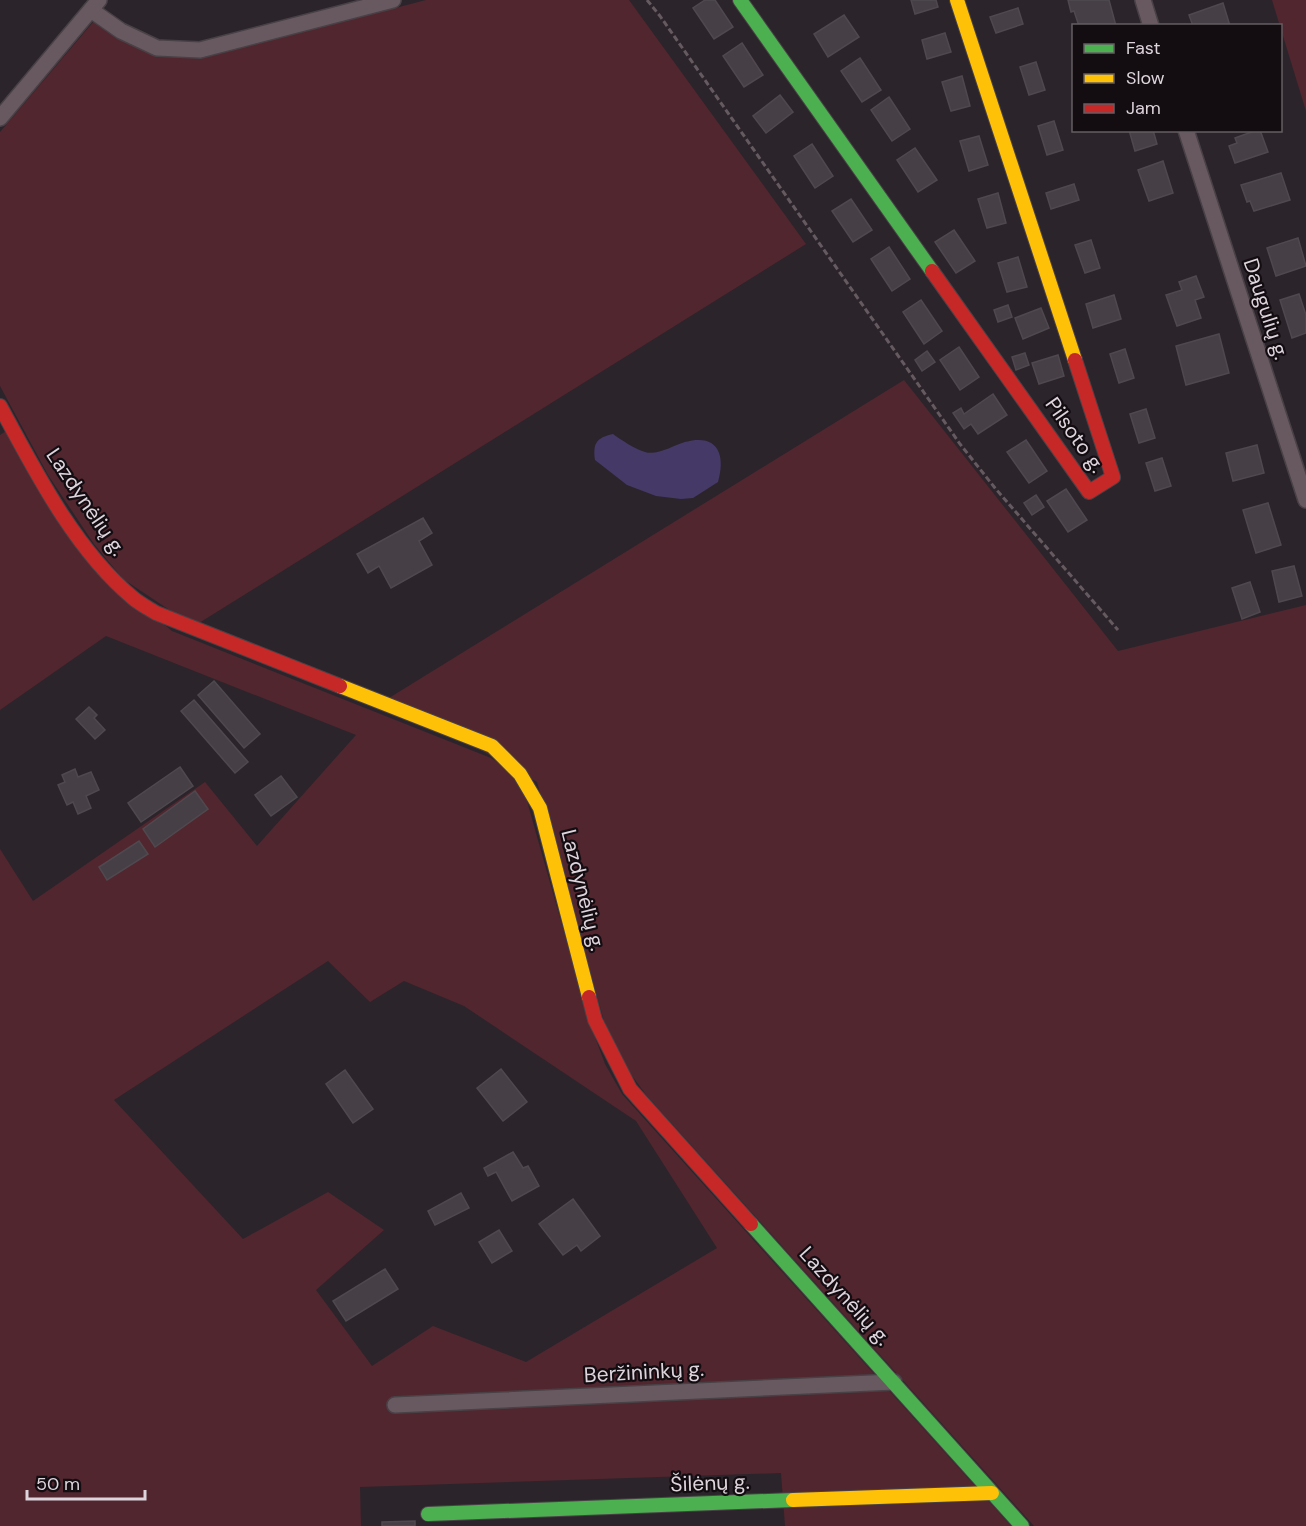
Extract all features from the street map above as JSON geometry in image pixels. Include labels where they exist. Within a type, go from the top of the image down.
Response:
[{"type":"street","points":[[0,118],[95,5],[121,31],[157,48],[201,50],[393,0]]},
{"type":"street","name":"Pilsoto g.","points":[[740,0],[1089,492],[1113,477],[957,0]]},
{"type":"street","points":[[1143,0],[1151,24]]},
{"type":"street","name":"Daugulių g.","points":[[1187,132],[1306,500]]},
{"type":"street","name":"Lazdynėlių g.","points":[[0,406],[65,517],[102,567],[130,596],[156,613],[492,746],[512,762],[531,787],[540,808],[595,1020],[630,1089],[1022,1526]]},
{"type":"street","name":"Beržininkų g.","points":[[395,1405],[894,1382]]},
{"type":"street","name":"Šilėnų g.","points":[[428,1514],[992,1493]]},
{"type":"path","points":[[647,0],[667,25],[960,444],[995,488],[1118,630]]},
{"type":"shaded area","points":[[426,0],[629,0],[806,244],[199,623],[177,615],[123,579],[94,544],[48,475],[0,386],[0,132],[94,21],[156,55],[207,57]]},
{"type":"shaded area","points":[[1272,0],[1306,0],[1306,111],[1282,33],[1282,24],[1279,24]]},
{"type":"shaded area","points":[[904,380],[1118,651],[1306,605],[1306,1526],[1034,1526],[647,1096],[627,1069],[604,1021],[537,782],[389,698]]},
{"type":"shaded area","points":[[6,431],[83,557],[172,631],[491,758],[513,773],[525,794],[589,1021],[605,1064],[622,1094],[1011,1526],[785,1526],[781,1473],[360,1487],[361,1526],[0,1526],[0,849],[33,901],[205,782],[257,846],[356,735],[106,636],[0,710],[0,435]],"holes":[[[328,961],[370,1002],[404,981],[464,1006],[636,1121],[717,1248],[526,1362],[433,1326],[372,1366],[316,1290],[384,1230],[328,1192],[243,1239],[114,1100]]]},
{"type":"shaded area","points":[[613,434],[637,449],[650,453],[696,440],[712,444],[720,455],[718,482],[693,498],[681,499],[656,496],[627,485],[595,460],[597,442]]},
{"type":"building","points":[[705,0],[715,0],[733,27],[714,39],[693,8]]},
{"type":"building","points":[[911,0],[936,0],[938,7],[915,14]]},
{"type":"building","points":[[1068,0],[1109,0],[1115,24],[1078,24],[1074,11],[1071,12]]},
{"type":"building","points":[[1223,3],[1229,24],[1192,24],[1189,15]]},
{"type":"building","points":[[1018,8],[1023,24],[996,33],[990,17]]},
{"type":"building","points":[[844,15],[859,37],[828,57],[814,34]]},
{"type":"building","points":[[945,33],[951,52],[927,59],[922,40]]},
{"type":"building","points":[[742,43],[763,75],[744,87],[723,56]]},
{"type":"building","points":[[860,58],[881,90],[862,102],[841,71]]},
{"type":"building","points":[[1036,62],[1045,90],[1029,95],[1020,67]]},
{"type":"building","points":[[962,76],[970,106],[951,111],[942,82]]},
{"type":"building","points":[[780,95],[793,112],[766,133],[753,116]]},
{"type":"building","points":[[889,97],[910,129],[892,141],[871,110]]},
{"type":"building","points":[[1054,121],[1063,150],[1047,155],[1038,126]]},
{"type":"building","points":[[1130,132],[1154,132],[1157,144],[1135,151]]},
{"type":"building","points":[[1252,132],[1261,132],[1268,152],[1235,163],[1229,146],[1237,143],[1235,138]]},
{"type":"building","points":[[979,136],[988,165],[969,171],[960,141]]},
{"type":"building","points":[[812,144],[833,176],[815,188],[794,156]]},
{"type":"building","points":[[915,148],[937,180],[918,192],[897,160]]},
{"type":"building","points":[[1163,161],[1173,193],[1149,201],[1138,170]]},
{"type":"building","points":[[1281,173],[1290,200],[1254,211],[1250,201],[1247,202],[1241,185]]},
{"type":"building","points":[[1074,184],[1079,200],[1051,209],[1046,193]]},
{"type":"building","points":[[998,193],[1006,223],[987,228],[978,199]]},
{"type":"building","points":[[851,199],[872,230],[853,242],[832,211]]},
{"type":"building","points":[[954,230],[975,261],[956,273],[935,242]]},
{"type":"building","points":[[1298,238],[1306,266],[1276,276],[1267,248]]},
{"type":"building","points":[[1091,240],[1100,268],[1085,273],[1075,245]]},
{"type":"building","points":[[889,247],[910,279],[892,291],[871,259]]},
{"type":"building","points":[[1018,257],[1027,287],[1007,292],[998,263]]},
{"type":"building","points":[[1196,276],[1204,297],[1195,300],[1201,318],[1177,326],[1166,295],[1182,290],[1179,282]]},
{"type":"building","points":[[1299,294],[1306,315],[1306,333],[1292,338],[1280,300]]},
{"type":"building","points":[[1114,295],[1121,319],[1093,328],[1086,304]]},
{"type":"building","points":[[921,300],[942,331],[924,344],[903,312]]},
{"type":"building","points":[[1008,305],[1012,317],[998,322],[994,310]]},
{"type":"building","points":[[1041,308],[1049,328],[1023,339],[1015,318]]},
{"type":"building","points":[[1219,334],[1229,373],[1186,385],[1176,346]]},
{"type":"building","points":[[959,347],[979,377],[960,390],[940,360]]},
{"type":"building","points":[[1125,349],[1134,378],[1119,383],[1110,354]]},
{"type":"building","points":[[927,351],[935,362],[922,371],[915,360]]},
{"type":"building","points":[[1025,353],[1029,365],[1016,370],[1012,357]]},
{"type":"building","points":[[1058,355],[1064,376],[1039,384],[1032,363]]},
{"type":"building","points":[[993,394],[1007,415],[978,434],[971,424],[964,429],[953,413],[961,408],[964,414]]},
{"type":"building","points":[[1146,409],[1155,438],[1139,443],[1130,414]]},
{"type":"building","points":[[1026,440],[1047,471],[1029,483],[1007,452]]},
{"type":"building","points":[[1257,445],[1264,473],[1233,481],[1226,453]]},
{"type":"building","points":[[1162,458],[1171,486],[1155,491],[1146,463]]},
{"type":"building","points":[[1066,489],[1087,520],[1068,532],[1047,501]]},
{"type":"building","points":[[1036,495],[1044,507],[1032,515],[1024,503]]},
{"type":"building","points":[[1268,503],[1281,545],[1256,553],[1243,510]]},
{"type":"building","points":[[423,518],[432,533],[419,541],[432,565],[391,588],[379,566],[368,573],[357,554]]},
{"type":"building","points":[[1294,566],[1302,596],[1279,602],[1272,571]]},
{"type":"building","points":[[1250,582],[1260,612],[1242,619],[1232,588]]},
{"type":"building","points":[[214,681],[260,734],[244,748],[198,695]]},
{"type":"building","points":[[194,700],[248,762],[235,773],[181,711]]},
{"type":"building","points":[[89,707],[97,715],[94,718],[105,730],[95,739],[76,719]]},
{"type":"building","points":[[180,767],[193,786],[141,822],[128,803]]},
{"type":"building","points":[[75,769],[78,777],[91,772],[99,790],[86,796],[91,808],[78,814],[73,802],[67,805],[58,785],[65,782],[62,775]]},
{"type":"building","points":[[281,776],[297,797],[271,816],[255,795]]},
{"type":"building","points":[[195,791],[208,809],[155,847],[143,829]]},
{"type":"building","points":[[139,841],[148,854],[107,880],[99,867]]},
{"type":"building","points":[[501,1069],[527,1102],[503,1121],[477,1088]]},
{"type":"building","points":[[345,1070],[373,1109],[353,1123],[326,1084]]},
{"type":"building","points":[[513,1152],[523,1168],[528,1166],[539,1186],[512,1201],[496,1172],[488,1176],[484,1168]]},
{"type":"building","points":[[461,1193],[469,1208],[435,1225],[428,1211]]},
{"type":"building","points":[[573,1199],[600,1236],[581,1251],[577,1245],[563,1255],[539,1224]]},
{"type":"building","points":[[499,1230],[512,1251],[492,1263],[479,1242]]},
{"type":"building","points":[[385,1269],[398,1289],[346,1321],[333,1301]]},
{"type":"building","points":[[415,1521],[415,1526],[382,1526],[382,1522]]},
{"type":"traffic: fast","points":[[740,0],[932,271]]},
{"type":"traffic: fast","points":[[751,1224],[1022,1526]]},
{"type":"traffic: fast","points":[[428,1514],[793,1500]]},
{"type":"traffic: slow","points":[[957,0],[1075,360]]},
{"type":"traffic: slow","points":[[340,686],[492,746],[520,774],[540,808],[589,997]]},
{"type":"traffic: slow","points":[[793,1500],[992,1493]]},
{"type":"traffic: jam","points":[[932,271],[1089,492],[1113,477],[1075,360]]},
{"type":"traffic: jam","points":[[0,406],[42,483],[75,533],[112,579],[133,598],[156,613],[340,686]]},
{"type":"traffic: jam","points":[[589,997],[595,1020],[630,1089],[751,1224]]}]
